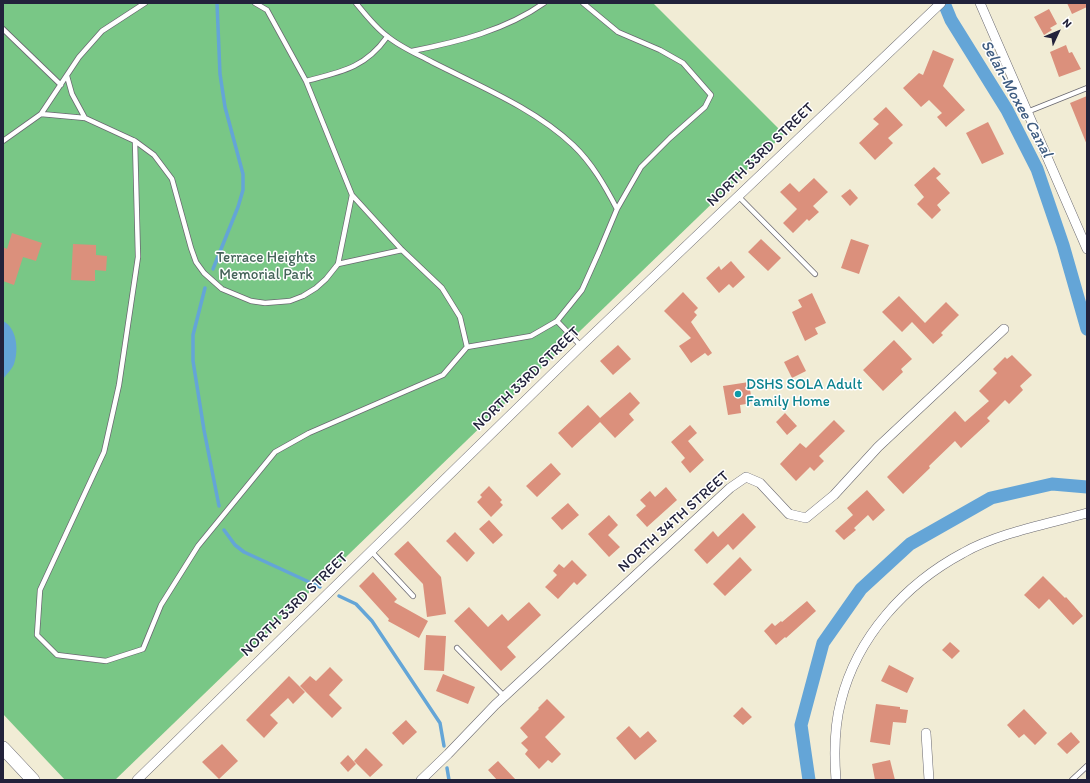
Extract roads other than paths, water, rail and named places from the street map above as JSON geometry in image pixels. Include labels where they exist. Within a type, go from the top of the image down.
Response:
[{"type":"main road","points":[[3,748],[33,780]]},
{"type":"street","points":[[980,3],[1087,249]]},
{"type":"street","name":"NORTH 33RD STREET","points":[[137,780],[581,346],[938,6]]},
{"type":"street","name":"NORTH 34TH STREET","points":[[421,780],[505,697],[730,488],[746,477],[760,483],[789,514],[806,518],[834,495],[878,447],[1004,329]]},
{"type":"street","points":[[836,780],[836,734],[841,701],[848,680],[863,647],[882,619],[906,594],[935,571],[963,552],[996,538],[1087,513]]},
{"type":"street","points":[[926,733],[929,780]]},
{"type":"lane","points":[[3,141],[40,114],[79,57],[102,31],[145,3]]},
{"type":"lane","points":[[255,3],[267,10],[306,81],[352,195],[402,250],[442,288],[460,317],[467,347]]},
{"type":"lane","points":[[356,3],[387,36],[412,52],[525,110],[556,131],[573,145],[591,165],[617,210]]},
{"type":"lane","points":[[412,52],[484,33],[517,20],[544,3]]},
{"type":"lane","points":[[135,141],[138,257],[117,393],[104,452],[40,590],[37,635],[58,655],[106,661],[143,649],[161,605],[198,546],[275,452],[309,433],[443,375],[467,347],[531,336],[557,321],[582,290],[600,252],[617,210],[641,167],[670,138],[705,107],[711,95],[683,63],[660,50],[618,32],[583,3]]},
{"type":"lane","points":[[3,29],[61,85]]},
{"type":"lane","points":[[306,81],[337,73],[361,63],[378,49],[387,36]]},
{"type":"lane","points":[[67,76],[72,94],[86,118]]},
{"type":"lane","points":[[1027,112],[1087,88]]},
{"type":"lane","points":[[40,114],[86,118],[135,141],[154,154],[172,179],[196,262],[204,273],[222,289],[251,300],[264,303],[290,301],[303,296],[316,288],[326,279],[338,264],[352,195]]},
{"type":"lane","points":[[738,196],[815,274]]},
{"type":"lane","points":[[338,264],[402,250]]},
{"type":"lane","points":[[557,321],[581,346]]},
{"type":"lane","points":[[371,551],[413,596]]},
{"type":"lane","points":[[457,648],[505,697]]},
{"type":"lane","points":[[1072,780],[1087,766]]},
{"type":"water","points":[[3,321],[8,324],[14,334],[16,340],[16,358],[14,364],[3,379]]},
{"type":"waterway","points":[[213,269],[238,207],[243,190],[243,174],[225,107],[220,74],[217,3]]},
{"type":"waterway","name":"Selah-Moxee Canal","points":[[944,3],[951,20],[1007,110],[1037,169],[1063,245],[1087,329]]},
{"type":"waterway","points":[[205,288],[193,335],[193,361],[204,430],[219,506]]},
{"type":"waterway","name":"Selah-Moxee Canal","points":[[809,780],[801,725],[823,643],[861,589],[910,544],[991,498],[1052,484],[1087,487]]},
{"type":"waterway","points":[[224,530],[235,545],[244,552],[320,587]]},
{"type":"waterway","points":[[339,596],[356,604],[372,621],[440,723],[444,746]]},
{"type":"waterway","points":[[447,768],[449,780]]},
{"type":"place","name":"DSHS SOLA Adult Family Home","points":[[738,394]]},
{"type":"park label","name":"Terrace Heights Memorial Park","points":[[266,266]]}]
